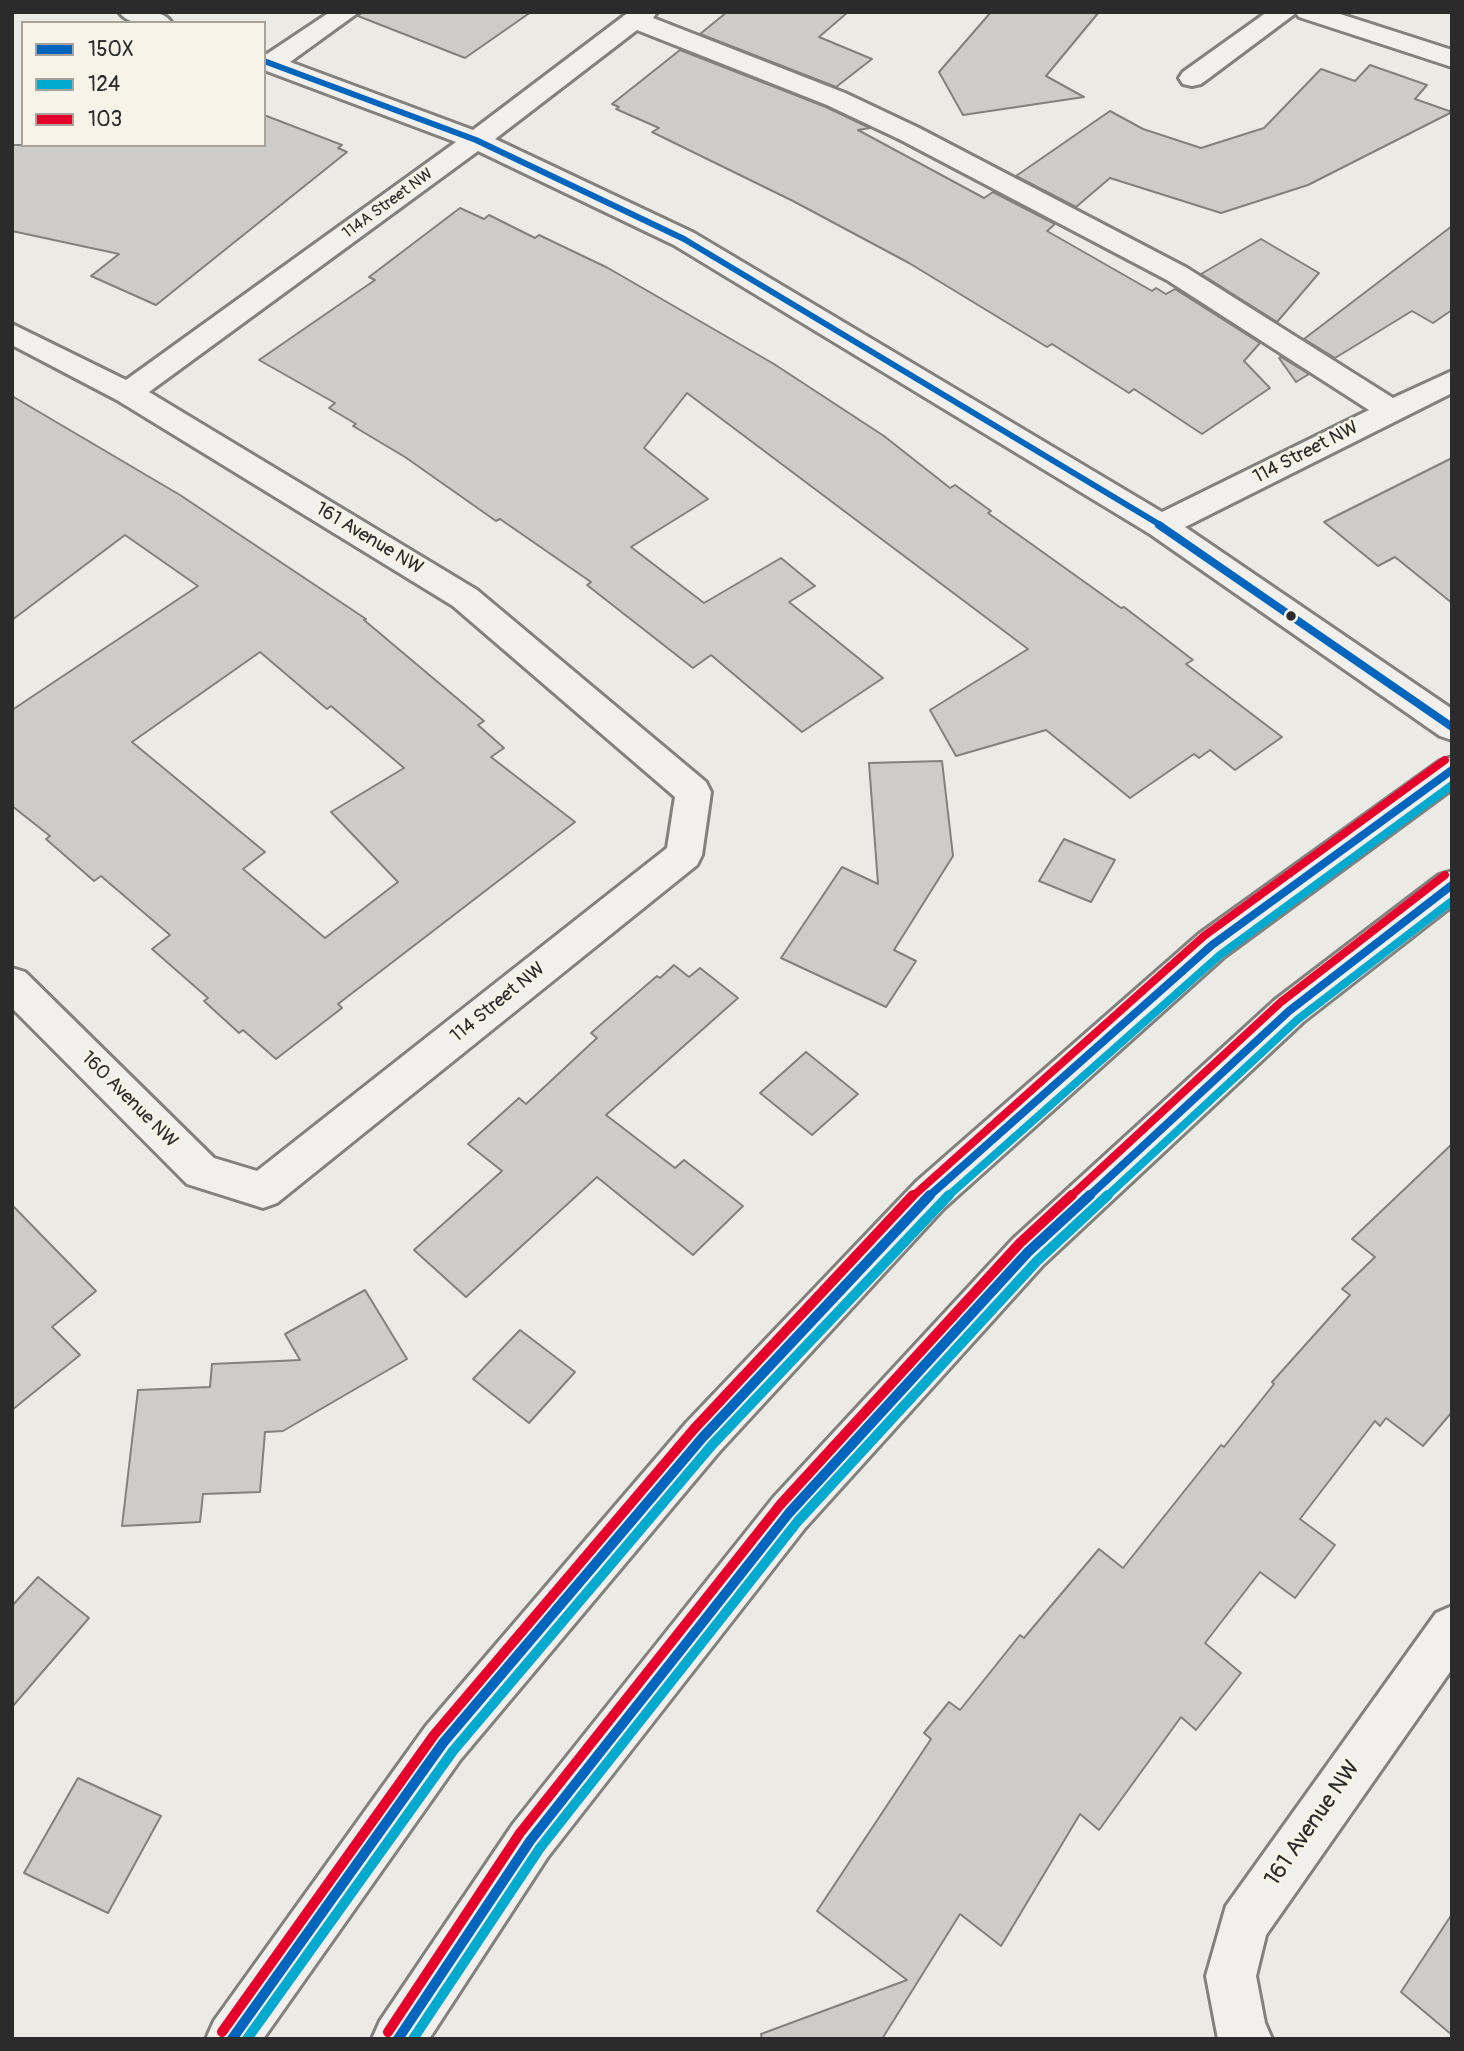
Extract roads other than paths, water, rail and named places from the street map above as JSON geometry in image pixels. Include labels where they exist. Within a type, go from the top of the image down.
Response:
[{"type":"street","points":[[131,12],[154,21]]},
{"type":"street","points":[[267,63],[347,12]]},
{"type":"street","points":[[1192,78],[1284,12]]},
{"type":"street","points":[[1308,12],[1452,59]]},
{"type":"street","points":[[640,16],[910,134],[1177,274],[1390,410]]},
{"type":"street","name":"114A Street NW","points":[[128,393],[476,140],[640,16]]},
{"type":"street","points":[[267,63],[476,140],[684,239],[1161,526],[1452,727]]},
{"type":"street","name":"161 Avenue NW","points":[[12,333],[128,393],[465,598],[693,792]]},
{"type":"street","name":"114 Street NW","points":[[1161,526],[1452,381]]},
{"type":"street","points":[[232,2039],[443,1744],[703,1437],[930,1195],[1212,945],[1452,770]]},
{"type":"street","name":"114 Street NW","points":[[263,1190],[684,855],[693,792]]},
{"type":"street","points":[[398,2039],[530,1841],[789,1513],[1028,1252],[1289,1011],[1452,885]]},
{"type":"street","name":"160 Avenue NW","points":[[12,983],[201,1172],[263,1190]]},
{"type":"street","name":"161 Avenue NW","points":[[1246,2039],[1241,2031],[1231,1976],[1244,1924],[1452,1629]]}]
